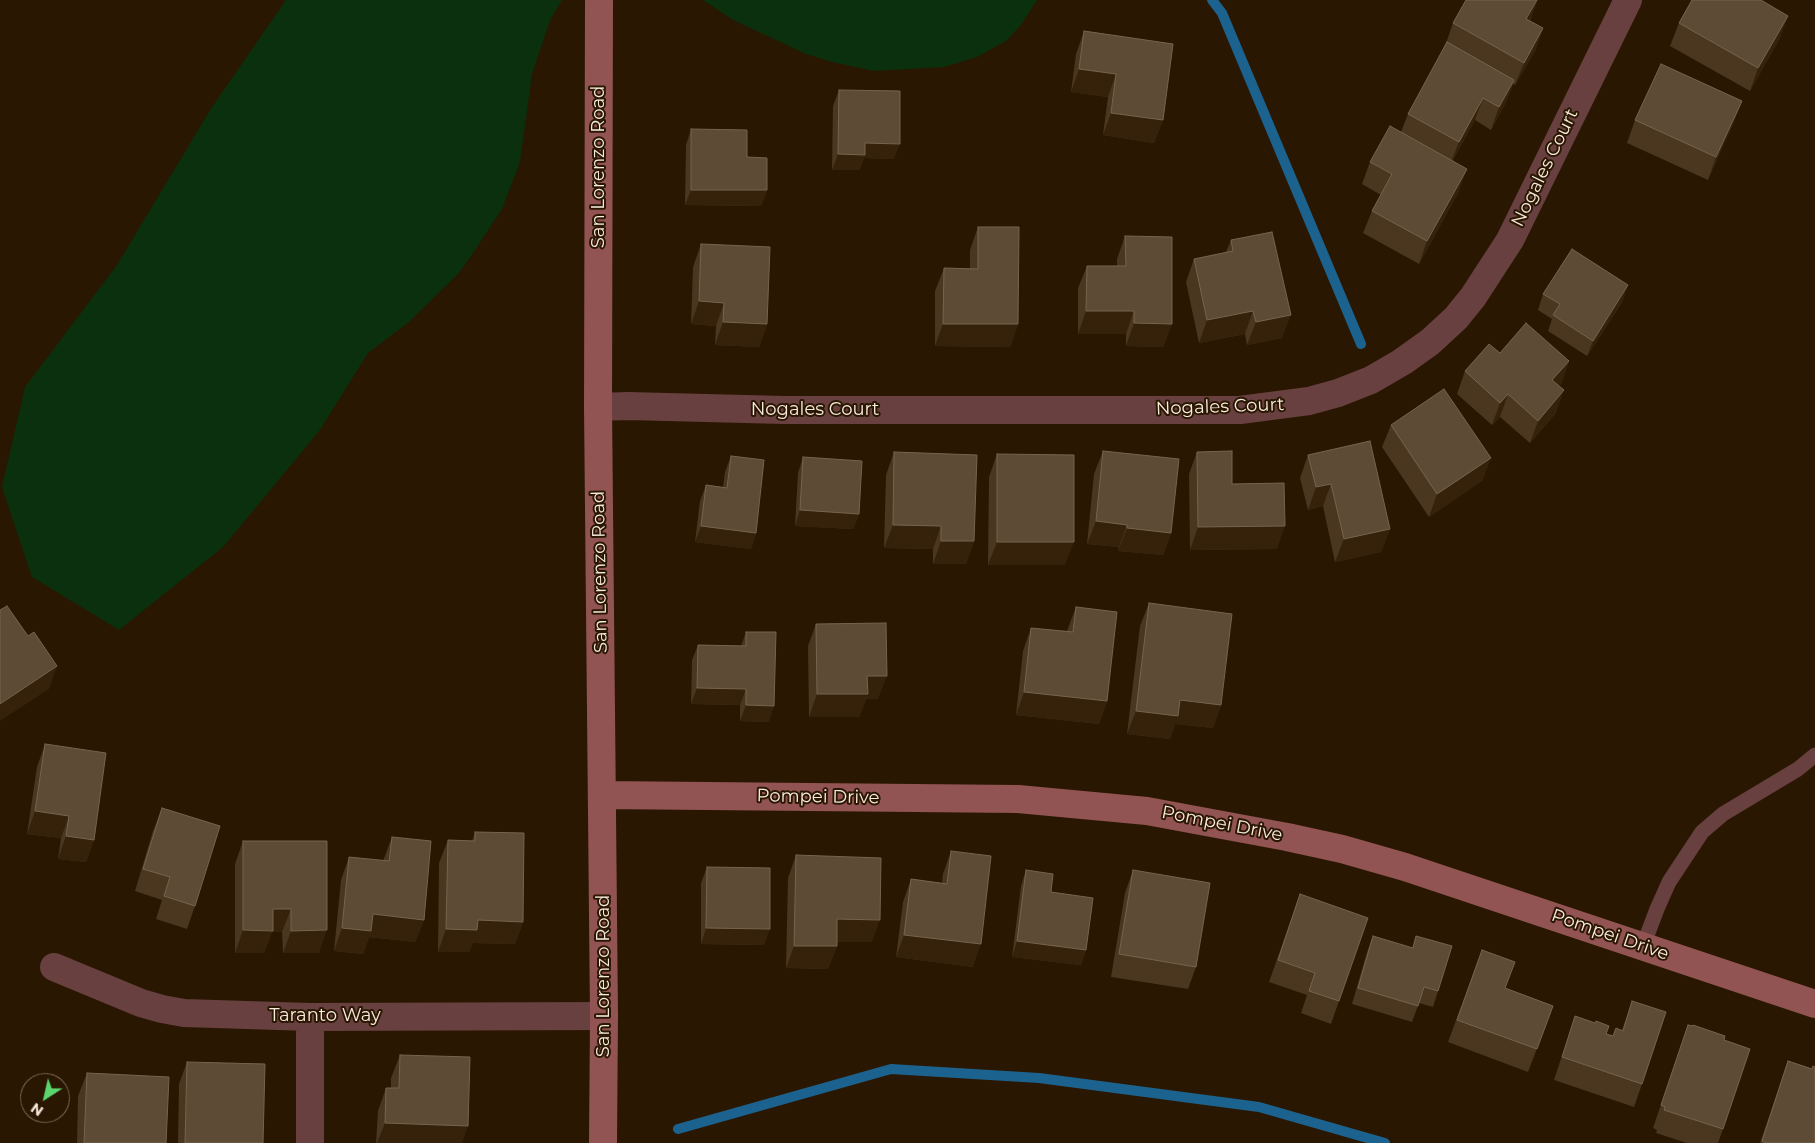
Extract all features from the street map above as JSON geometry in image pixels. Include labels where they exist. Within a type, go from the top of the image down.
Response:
[{"type":"street","name":"San Lorenzo Road","points":[[599,0],[598,407],[604,1016],[603,1143]]},
{"type":"street","name":"Nogales Court","points":[[598,407],[784,410],[1240,410],[1310,402],[1338,394],[1371,380],[1402,362],[1430,342],[1456,318],[1473,296],[1510,240],[1628,0]]},
{"type":"street","name":"Pompei Drive","points":[[602,795],[1018,799],[1148,810],[1342,849],[1476,890],[1815,1004]]},
{"type":"street","name":"Taranto Way","points":[[54,967],[118,994],[162,1009],[205,1014],[310,1017],[604,1016]]},
{"type":"street","points":[[310,1017],[310,1143]]},
{"type":"lane","points":[[1643,946],[1669,882],[1702,832],[1723,814],[1798,768],[1815,755]]},
{"type":"green space","points":[[286,0],[562,0],[550,20],[532,74],[520,162],[502,209],[469,259],[458,274],[409,322],[368,353],[320,430],[223,547],[119,630],[32,577],[2,487],[25,387],[117,265],[212,107]]},
{"type":"green space","points":[[703,0],[1037,0],[1021,25],[1006,41],[977,57],[944,67],[874,71],[806,54],[733,20]]},
{"type":"building","points":[[1466,0],[1537,0],[1526,19],[1543,28],[1524,63],[1453,23]]},
{"type":"building","points":[[1692,0],[1761,0],[1788,16],[1758,68],[1679,23]]},
{"type":"building","points":[[1084,31],[1173,44],[1163,120],[1111,113],[1116,74],[1079,69]]},
{"type":"building","points":[[1447,42],[1514,80],[1499,107],[1483,98],[1459,142],[1408,114]]},
{"type":"building","points":[[1661,64],[1742,101],[1716,157],[1635,120]]},
{"type":"building","points":[[839,90],[900,91],[900,144],[865,143],[865,155],[838,154]]},
{"type":"building","points":[[1390,126],[1467,169],[1427,241],[1372,211],[1392,174],[1370,162]]},
{"type":"building","points":[[691,129],[747,130],[747,157],[767,158],[767,190],[691,190]]},
{"type":"building","points":[[978,227],[1019,227],[1018,324],[943,324],[944,268],[978,269]]},
{"type":"building","points":[[1272,232],[1291,315],[1256,322],[1253,311],[1207,320],[1194,259],[1233,251],[1231,240]]},
{"type":"building","points":[[1125,236],[1172,237],[1172,324],[1134,323],[1134,311],[1086,311],[1087,266],[1126,266]]},
{"type":"building","points":[[701,244],[770,247],[767,324],[723,322],[724,303],[699,301]]},
{"type":"building","points":[[1572,249],[1628,285],[1593,341],[1553,315],[1560,304],[1543,294]]},
{"type":"building","points":[[1526,323],[1569,361],[1552,380],[1564,390],[1538,421],[1508,394],[1500,403],[1465,371],[1489,344],[1500,353]]},
{"type":"building","points":[[1444,389],[1491,458],[1437,494],[1391,425]]},
{"type":"building","points":[[1370,441],[1390,529],[1344,539],[1331,484],[1316,487],[1308,455]]},
{"type":"building","points":[[1103,451],[1179,459],[1171,533],[1127,528],[1127,525],[1096,521]]},
{"type":"building","points":[[1232,451],[1232,484],[1284,483],[1285,526],[1198,527],[1197,452]]},
{"type":"building","points":[[894,452],[977,455],[974,541],[941,541],[941,526],[893,525]]},
{"type":"building","points":[[997,454],[1074,455],[1074,542],[997,542]]},
{"type":"building","points":[[731,456],[764,460],[756,533],[701,526],[706,485],[727,488]]},
{"type":"building","points":[[803,457],[862,461],[859,514],[800,510]]},
{"type":"building","points":[[1149,603],[1232,614],[1221,705],[1180,700],[1178,716],[1136,711]]},
{"type":"building","points":[[7,606],[28,636],[34,632],[57,666],[0,704],[0,610]]},
{"type":"building","points":[[1076,607],[1117,612],[1107,701],[1024,692],[1031,628],[1073,632]]},
{"type":"building","points":[[886,623],[887,676],[867,676],[868,694],[817,694],[816,624]]},
{"type":"building","points":[[746,632],[776,632],[774,706],[746,705],[746,689],[697,688],[698,645],[746,646]]},
{"type":"building","points":[[45,744],[106,753],[94,840],[66,836],[69,816],[35,811]]},
{"type":"building","points":[[162,808],[220,826],[195,906],[164,896],[170,877],[143,869]]},
{"type":"building","points":[[475,832],[524,833],[523,922],[478,920],[477,930],[446,929],[448,840],[475,841]]},
{"type":"building","points":[[392,837],[431,841],[424,920],[373,914],[371,931],[342,928],[349,857],[389,861]]},
{"type":"building","points":[[243,841],[327,841],[327,930],[291,931],[291,909],[273,909],[273,931],[243,930]]},
{"type":"building","points":[[951,851],[991,856],[981,944],[904,935],[911,879],[947,884]]},
{"type":"building","points":[[796,855],[881,858],[880,920],[837,919],[837,946],[794,946]]},
{"type":"building","points":[[707,867],[770,868],[770,929],[706,928]]},
{"type":"building","points":[[1026,870],[1053,874],[1051,892],[1093,898],[1086,950],[1017,941]]},
{"type":"building","points":[[1133,870],[1210,883],[1196,967],[1119,954]]},
{"type":"building","points":[[1300,894],[1368,918],[1339,1001],[1309,991],[1315,973],[1278,960]]},
{"type":"building","points":[[1373,936],[1413,948],[1416,936],[1452,946],[1438,991],[1424,987],[1418,1006],[1358,988]]},
{"type":"building","points":[[1482,950],[1515,962],[1505,988],[1553,1006],[1537,1049],[1457,1020]]},
{"type":"building","points":[[1632,1001],[1666,1012],[1642,1084],[1562,1057],[1575,1016],[1609,1026],[1606,1034],[1613,1036],[1616,1028],[1623,1031]]},
{"type":"building","points":[[1688,1025],[1725,1036],[1724,1040],[1750,1049],[1723,1129],[1664,1110],[1665,1107],[1661,1105]]},
{"type":"building","points":[[400,1055],[470,1057],[468,1126],[385,1123],[386,1088],[399,1088]]},
{"type":"building","points":[[1788,1061],[1812,1069],[1813,1066],[1815,1067],[1815,1143],[1766,1143],[1762,1141]]},
{"type":"building","points":[[187,1062],[265,1064],[263,1143],[185,1143]]},
{"type":"building","points":[[87,1073],[169,1077],[166,1143],[84,1143]]},
{"type":"waterway","points":[[1212,0],[1222,13],[1361,344]]},
{"type":"waterway","points":[[678,1129],[891,1069],[1039,1078],[1259,1107],[1385,1143]]}]
